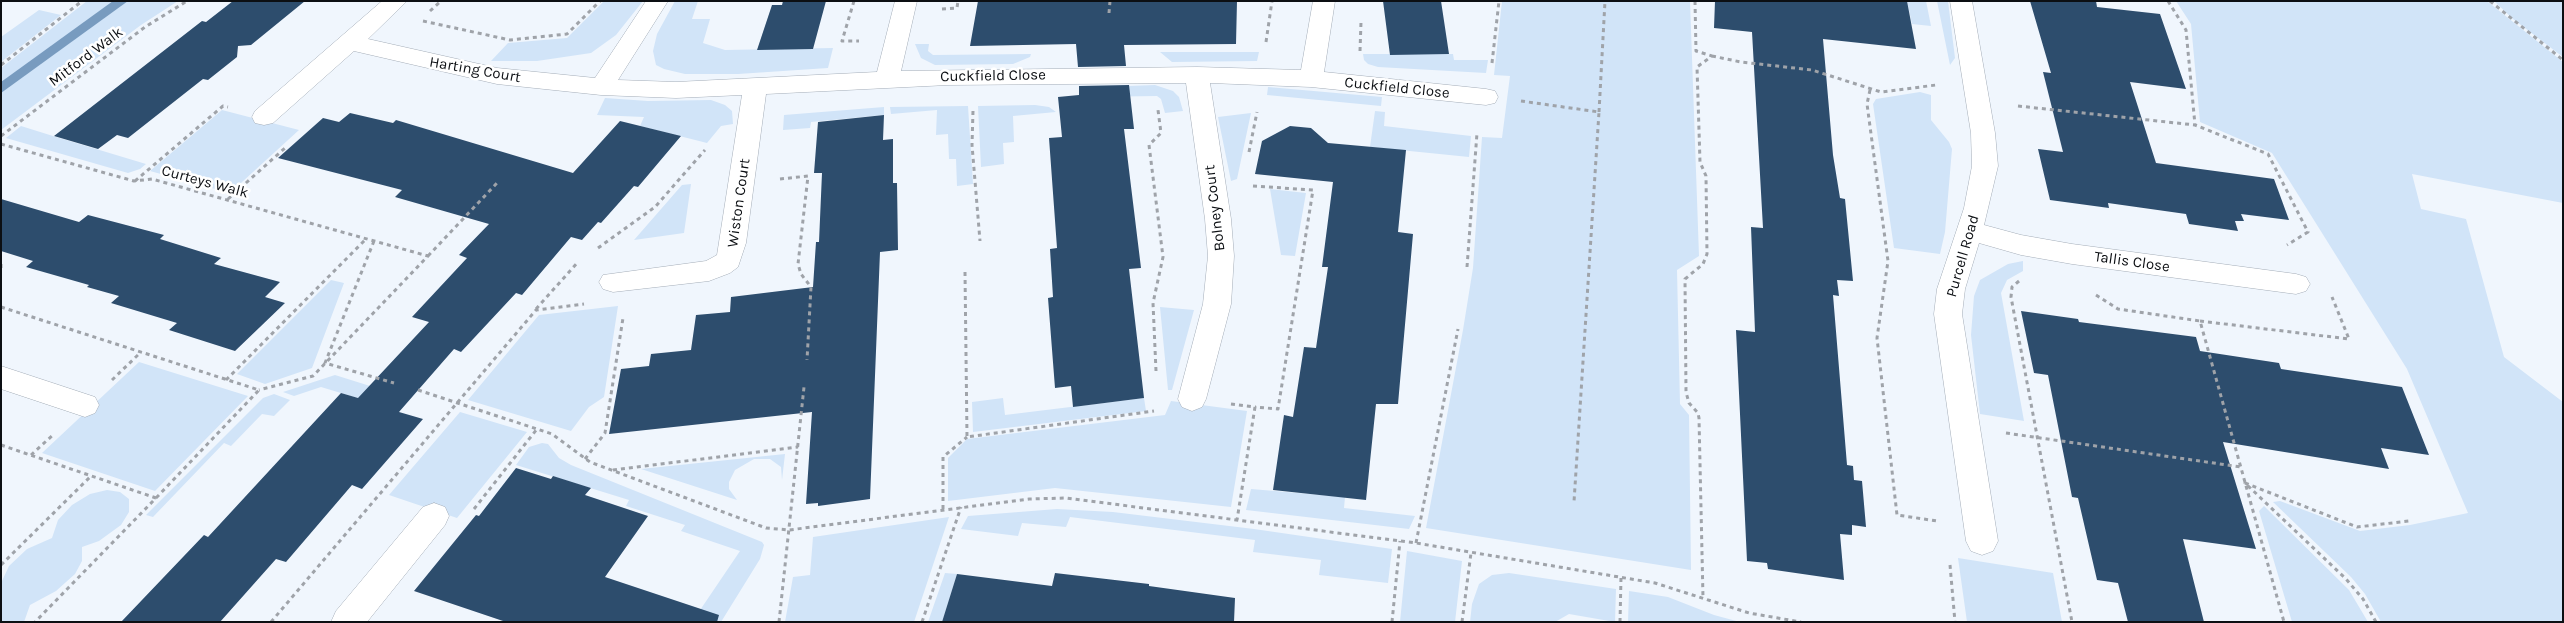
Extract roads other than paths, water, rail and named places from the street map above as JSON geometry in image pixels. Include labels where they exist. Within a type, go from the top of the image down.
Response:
[{"type":"street","points":[[602,87],[657,1]]},
{"type":"street","points":[[887,79],[906,1]]},
{"type":"street","points":[[1311,79],[1324,1]]},
{"type":"street","name":"Purcell Road","points":[[1961,1],[1986,152],[1985,166],[1952,289],[1948,314],[1982,541]]},
{"type":"street","points":[[264,117],[390,7]]},
{"type":"street","name":"Harting Court","points":[[350,42],[404,56],[498,76],[602,87]]},
{"type":"street","name":"Cuckfield Close","points":[[602,87],[662,90],[887,79],[1196,75],[1311,79],[1486,97]]},
{"type":"street","name":"Bolney Court","points":[[1192,399],[1217,304],[1221,256],[1218,219],[1196,75]]},
{"type":"street","name":"Wiston Court","points":[[613,282],[709,270],[721,266],[729,260],[755,86]]},
{"type":"street","name":"Tallis Close","points":[[1969,231],[2021,245],[2072,254],[2296,284]]},
{"type":"street","points":[[1,377],[85,405]]},
{"type":"street","points":[[347,622],[434,516]]},
{"type":"waterway","points":[[1,89],[122,1]]}]
